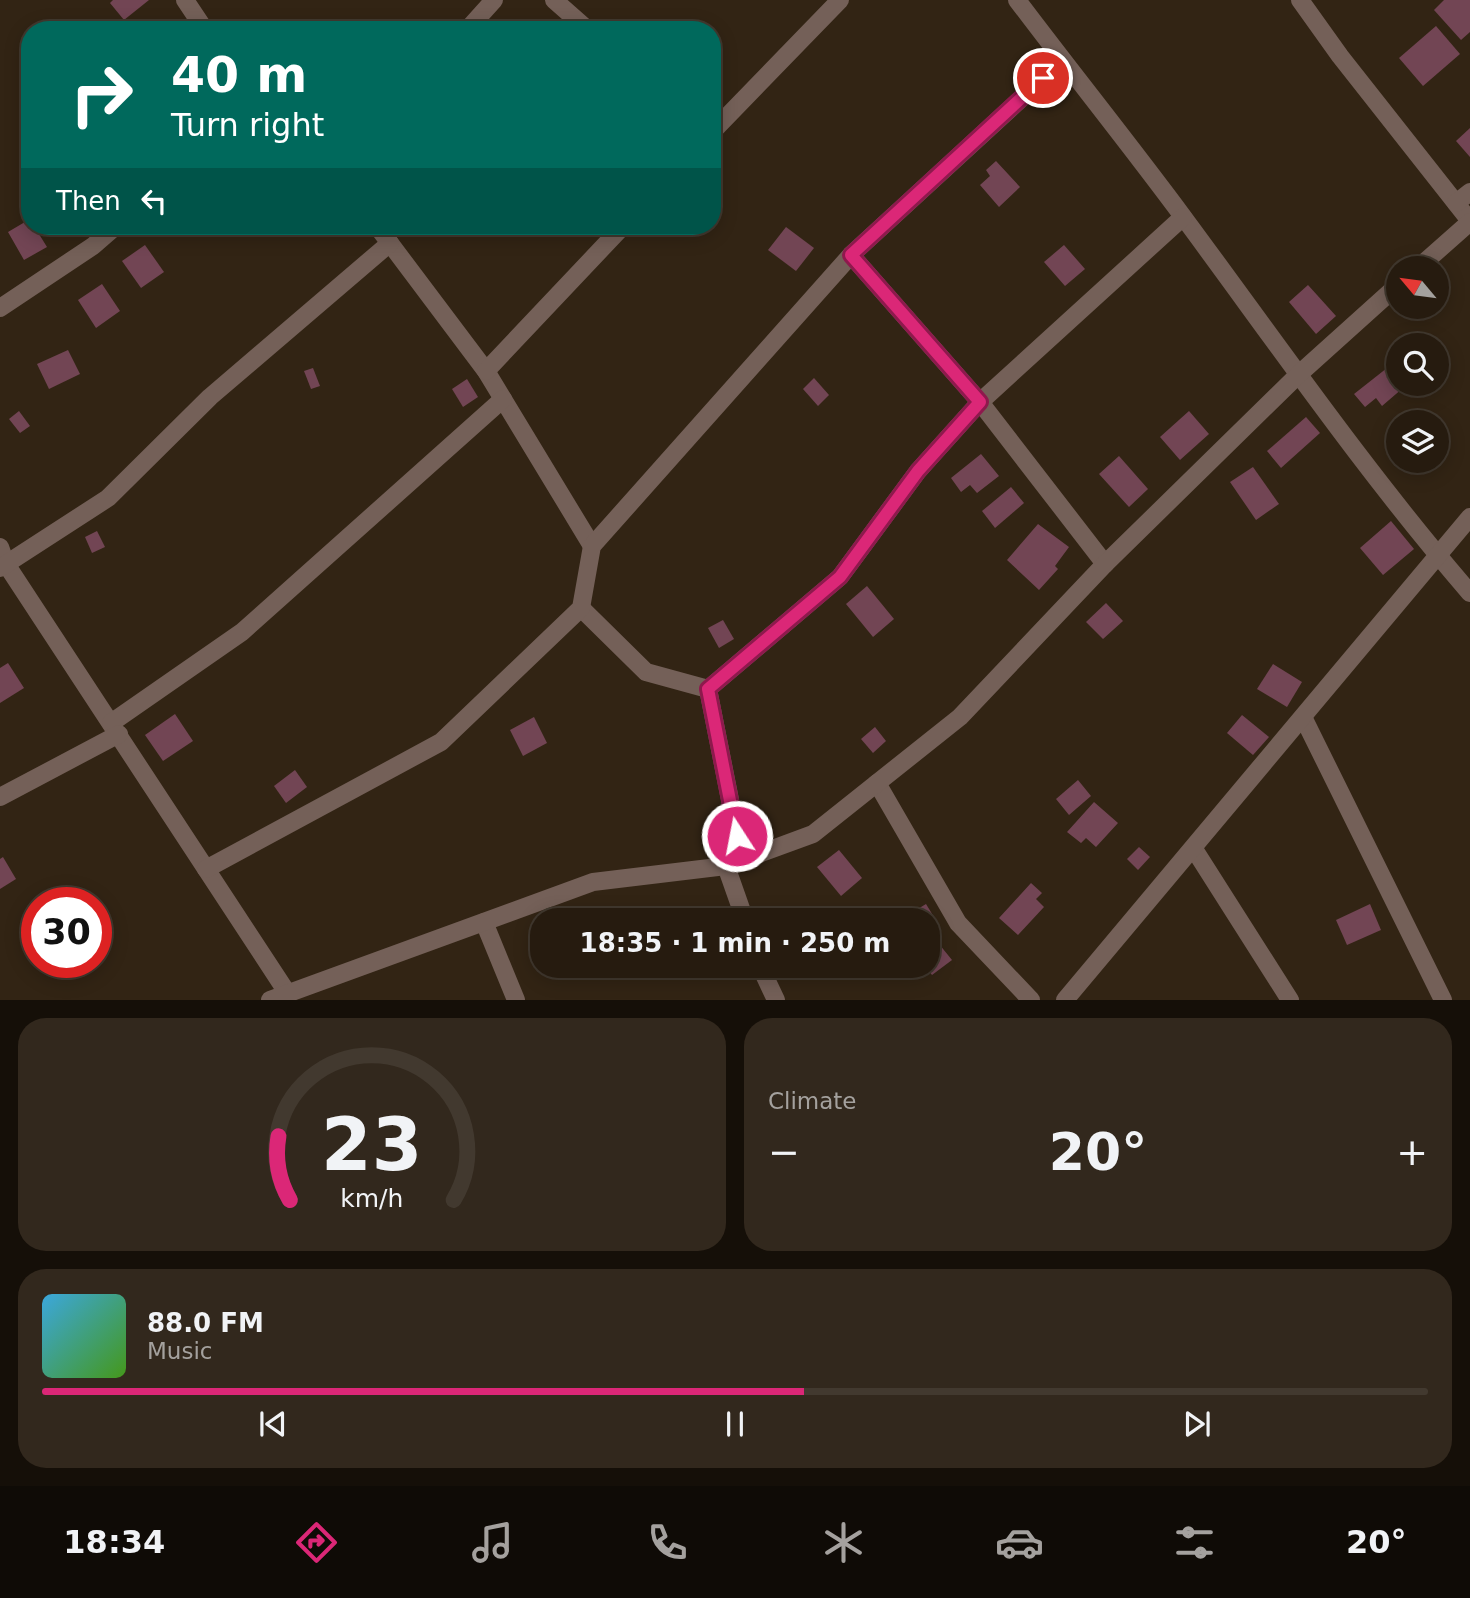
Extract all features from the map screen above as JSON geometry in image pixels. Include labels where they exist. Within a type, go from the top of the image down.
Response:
[{"type":"street","points":[[185,0],[199,21]]},
{"type":"street","points":[[475,21],[494,0]]},
{"type":"street","points":[[554,0],[578,21]]},
{"type":"street","points":[[721,123],[839,0]]},
{"type":"street","points":[[1017,0],[1183,217],[1298,375],[1437,555],[1470,593]]},
{"type":"street","points":[[1300,0],[1340,56],[1463,198],[1470,221],[1431,256]]},
{"type":"street","points":[[206,869],[441,742],[581,608],[592,546],[851,255],[1062,61]]},
{"type":"street","points":[[708,689],[840,577],[918,471],[980,402],[1183,217]]},
{"type":"street","points":[[0,308],[106,235]]},
{"type":"street","points":[[384,235],[486,371],[592,546]]},
{"type":"street","points":[[486,371],[614,235]]},
{"type":"street","points":[[297,995],[206,869],[2,560],[108,498],[210,397],[390,243]]},
{"type":"street","points":[[851,255],[980,402],[1105,564]]},
{"type":"street","points":[[270,999],[297,995],[593,882],[734,863],[813,834],[960,717],[1105,564],[1298,375],[1386,296]]},
{"type":"street","points":[[0,797],[115,729],[242,632],[503,399]]},
{"type":"street","points":[[1065,999],[1194,849],[1470,517]]},
{"type":"street","points":[[581,608],[646,672],[708,689]]},
{"type":"street","points":[[708,689],[743,908]]},
{"type":"street","points":[[1303,717],[1443,999]]},
{"type":"street","points":[[877,783],[958,923],[1031,999]]},
{"type":"street","points":[[1194,849],[1290,999]]},
{"type":"street","points":[[484,922],[516,999]]},
{"type":"street","points":[[766,978],[776,999]]},
{"type":"building","points":[[113,0],[149,0],[124,20],[110,3]]},
{"type":"building","points":[[1444,0],[1470,0],[1470,32],[1461,40],[1434,10]]},
{"type":"building","points":[[1436,26],[1460,54],[1423,86],[1399,58]]},
{"type":"building","points":[[1470,128],[1470,157],[1456,141]]},
{"type":"building","points":[[996,161],[1020,187],[999,207],[980,185],[990,176],[986,170]]},
{"type":"building","points":[[21,224],[21,235],[40,235],[47,247],[24,260],[8,232]]},
{"type":"building","points":[[786,227],[814,248],[796,271],[768,250]]},
{"type":"building","points":[[145,245],[164,272],[141,288],[122,261]]},
{"type":"building","points":[[1064,245],[1085,269],[1065,286],[1044,262]]},
{"type":"building","points":[[102,284],[120,311],[96,328],[78,300]]},
{"type":"building","points":[[1308,285],[1336,316],[1316,334],[1289,302]]},
{"type":"building","points":[[68,350],[80,374],[49,389],[37,364]]},
{"type":"building","points":[[313,368],[320,386],[311,389],[304,371]]},
{"type":"building","points":[[1386,369],[1386,396],[1394,396],[1382,406],[1376,398],[1365,407],[1354,394]]},
{"type":"building","points":[[814,378],[829,395],[818,406],[803,389]]},
{"type":"building","points":[[467,379],[478,397],[463,407],[452,389]]},
{"type":"building","points":[[19,411],[30,426],[20,433],[9,419]]},
{"type":"building","points":[[1189,411],[1209,434],[1180,460],[1160,437]]},
{"type":"building","points":[[1306,417],[1320,433],[1281,468],[1267,451]]},
{"type":"building","points":[[981,454],[999,476],[977,493],[970,485],[961,492],[951,478]]},
{"type":"building","points":[[1119,456],[1148,489],[1129,507],[1099,474]]},
{"type":"building","points":[[1253,467],[1279,504],[1256,520],[1230,482]]},
{"type":"building","points":[[1011,487],[1024,503],[995,528],[982,511]]},
{"type":"building","points":[[1391,521],[1414,549],[1383,575],[1360,548]]},
{"type":"building","points":[[1038,524],[1069,547],[1055,566],[1058,569],[1039,590],[1007,560]]},
{"type":"building","points":[[97,531],[105,547],[92,553],[85,537]]},
{"type":"building","points":[[867,586],[894,619],[873,637],[846,604]]},
{"type":"building","points":[[1106,603],[1123,621],[1103,639],[1086,622]]},
{"type":"building","points":[[723,620],[734,639],[719,648],[708,628]]},
{"type":"building","points":[[8,663],[24,688],[0,703],[0,668]]},
{"type":"building","points":[[1273,664],[1302,682],[1287,707],[1257,689]]},
{"type":"building","points":[[175,714],[193,741],[163,761],[145,735]]},
{"type":"building","points":[[1242,715],[1269,737],[1253,755],[1227,733]]},
{"type":"building","points":[[534,717],[547,743],[523,756],[510,730]]},
{"type":"building","points":[[875,727],[886,741],[873,753],[861,739]]},
{"type":"building","points":[[295,770],[307,787],[286,803],[274,786]]},
{"type":"building","points":[[1078,780],[1091,796],[1069,815],[1056,799]]},
{"type":"building","points":[[1094,802],[1118,823],[1096,847],[1086,838],[1081,843],[1067,832]]},
{"type":"building","points":[[1139,847],[1150,857],[1138,870],[1127,859]]},
{"type":"building","points":[[839,850],[862,878],[841,896],[817,867]]},
{"type":"building","points":[[3,857],[16,879],[0,889],[0,859]]},
{"type":"building","points":[[1031,883],[1042,893],[1036,899],[1044,907],[1018,935],[999,918]]},
{"type":"building","points":[[1370,904],[1381,930],[1347,945],[1336,920]]},
{"type":"building","points":[[940,945],[952,960],[940,969]]},
{"type":"route","points":[[737,836],[708,689],[840,577],[918,471],[980,402],[851,255],[1043,78]]}]
